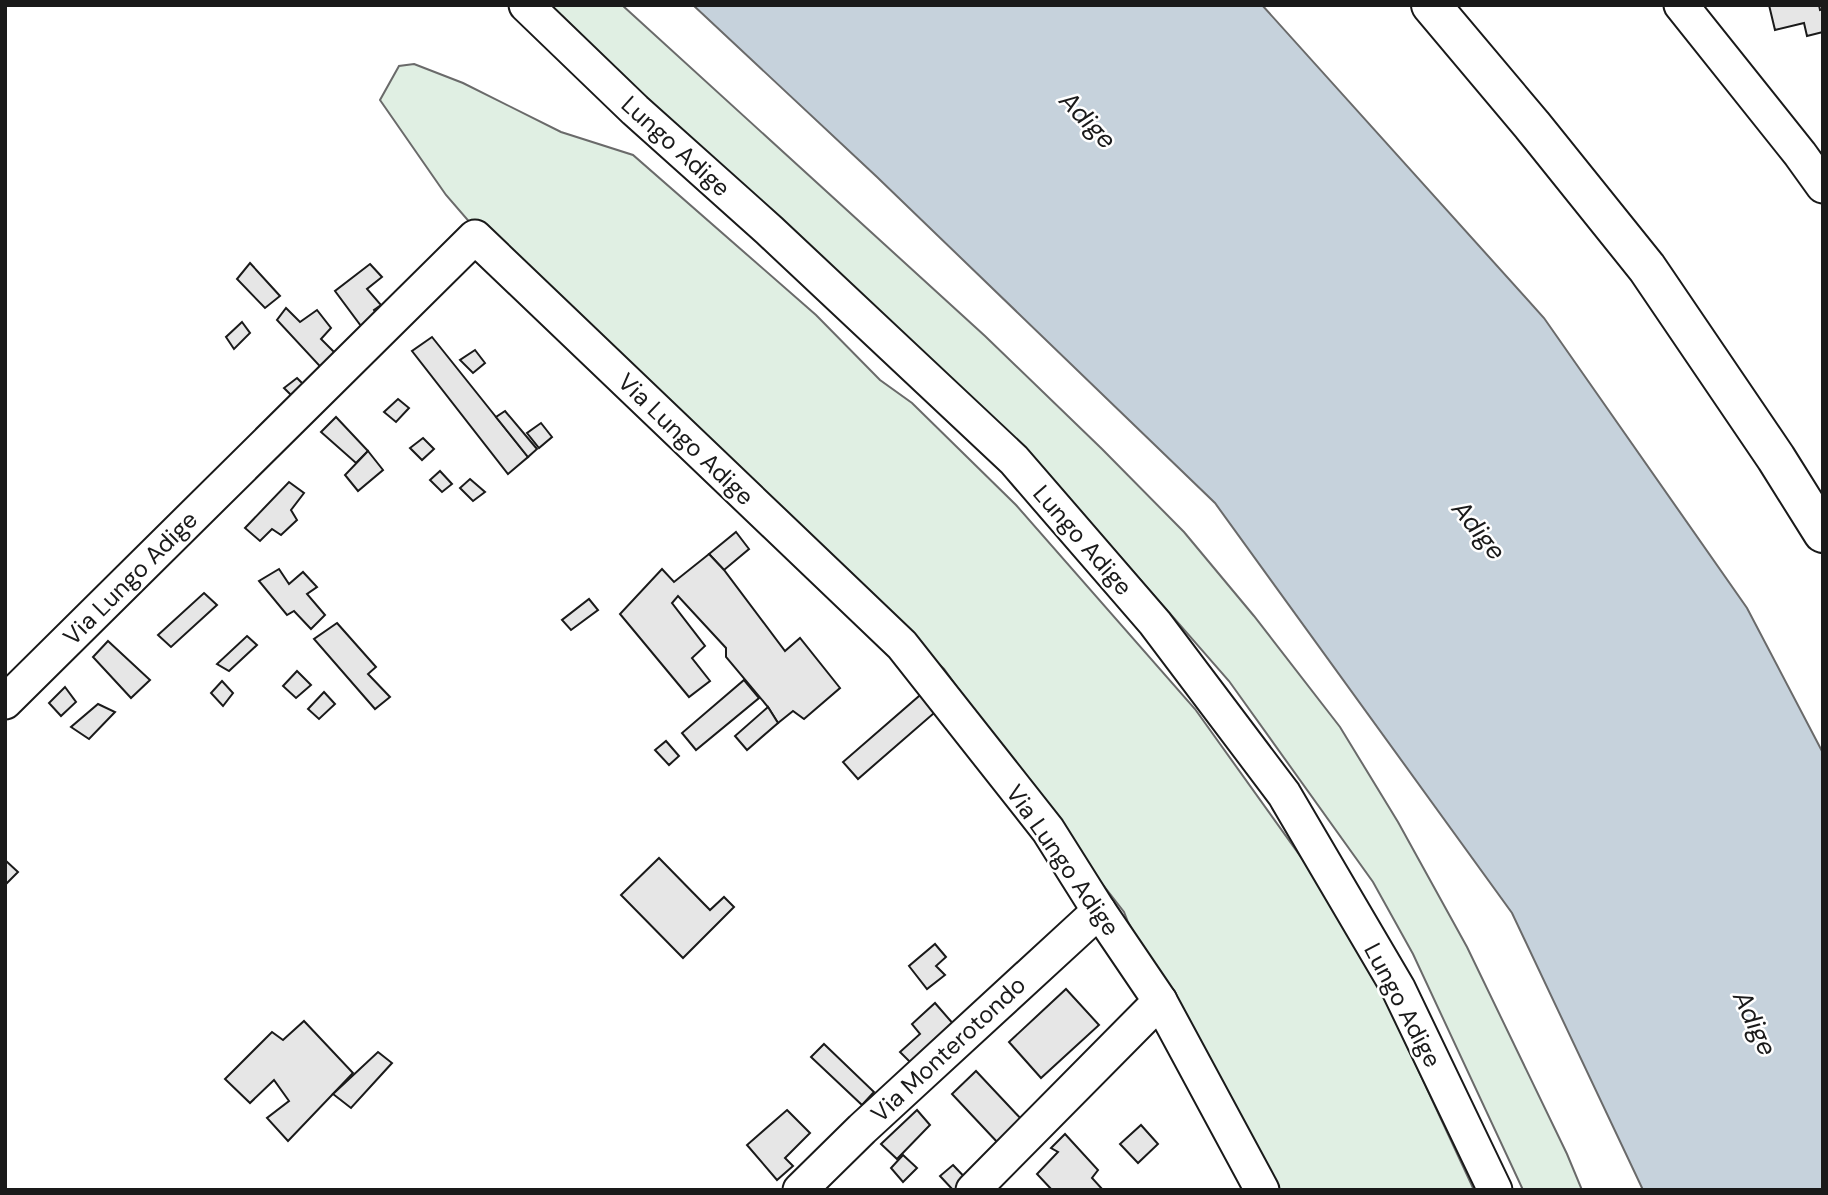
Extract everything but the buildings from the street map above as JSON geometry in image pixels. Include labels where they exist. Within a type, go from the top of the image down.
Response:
[{"type":"main road","points":[[1431,5],[1647,268],[1776,458],[1823,533]]},
{"type":"street","name":"Lungo Adige","points":[[526,5],[635,110],[769,230],[1014,460],[1155,623],[1284,794],[1398,988],[1495,1190]]},
{"type":"street","points":[[1681,5],[1823,186]]},
{"type":"street","name":"Via Lungo Adige","points":[[5,702],[475,237],[902,645],[1048,830],[1160,1001],[1262,1190]]},
{"type":"street","name":"Via Monterotondo","points":[[800,1190],[862,1129],[1099,911]]},
{"type":"street","points":[[973,1190],[1160,1001]]},
{"type":"green space","points":[[547,5],[622,5],[985,336],[1184,532],[1254,616],[1340,727],[1398,822],[1467,947],[1582,1190],[1523,1190],[1413,954],[1373,882],[1229,681],[1049,475],[660,119]]},
{"type":"green space","points":[[414,64],[463,83],[561,132],[633,155],[816,315],[880,380],[912,403],[1016,505],[1195,709],[1336,906],[1374,975],[1474,1190],[1273,1190],[1124,912],[1044,809],[944,669],[491,247],[446,195],[380,100],[399,66]]},
{"type":"water","name":"Adige","points":[[693,5],[1262,5],[1544,318],[1747,608],[1823,753],[1823,1190],[1643,1190],[1512,913],[1215,503],[877,177]]}]
